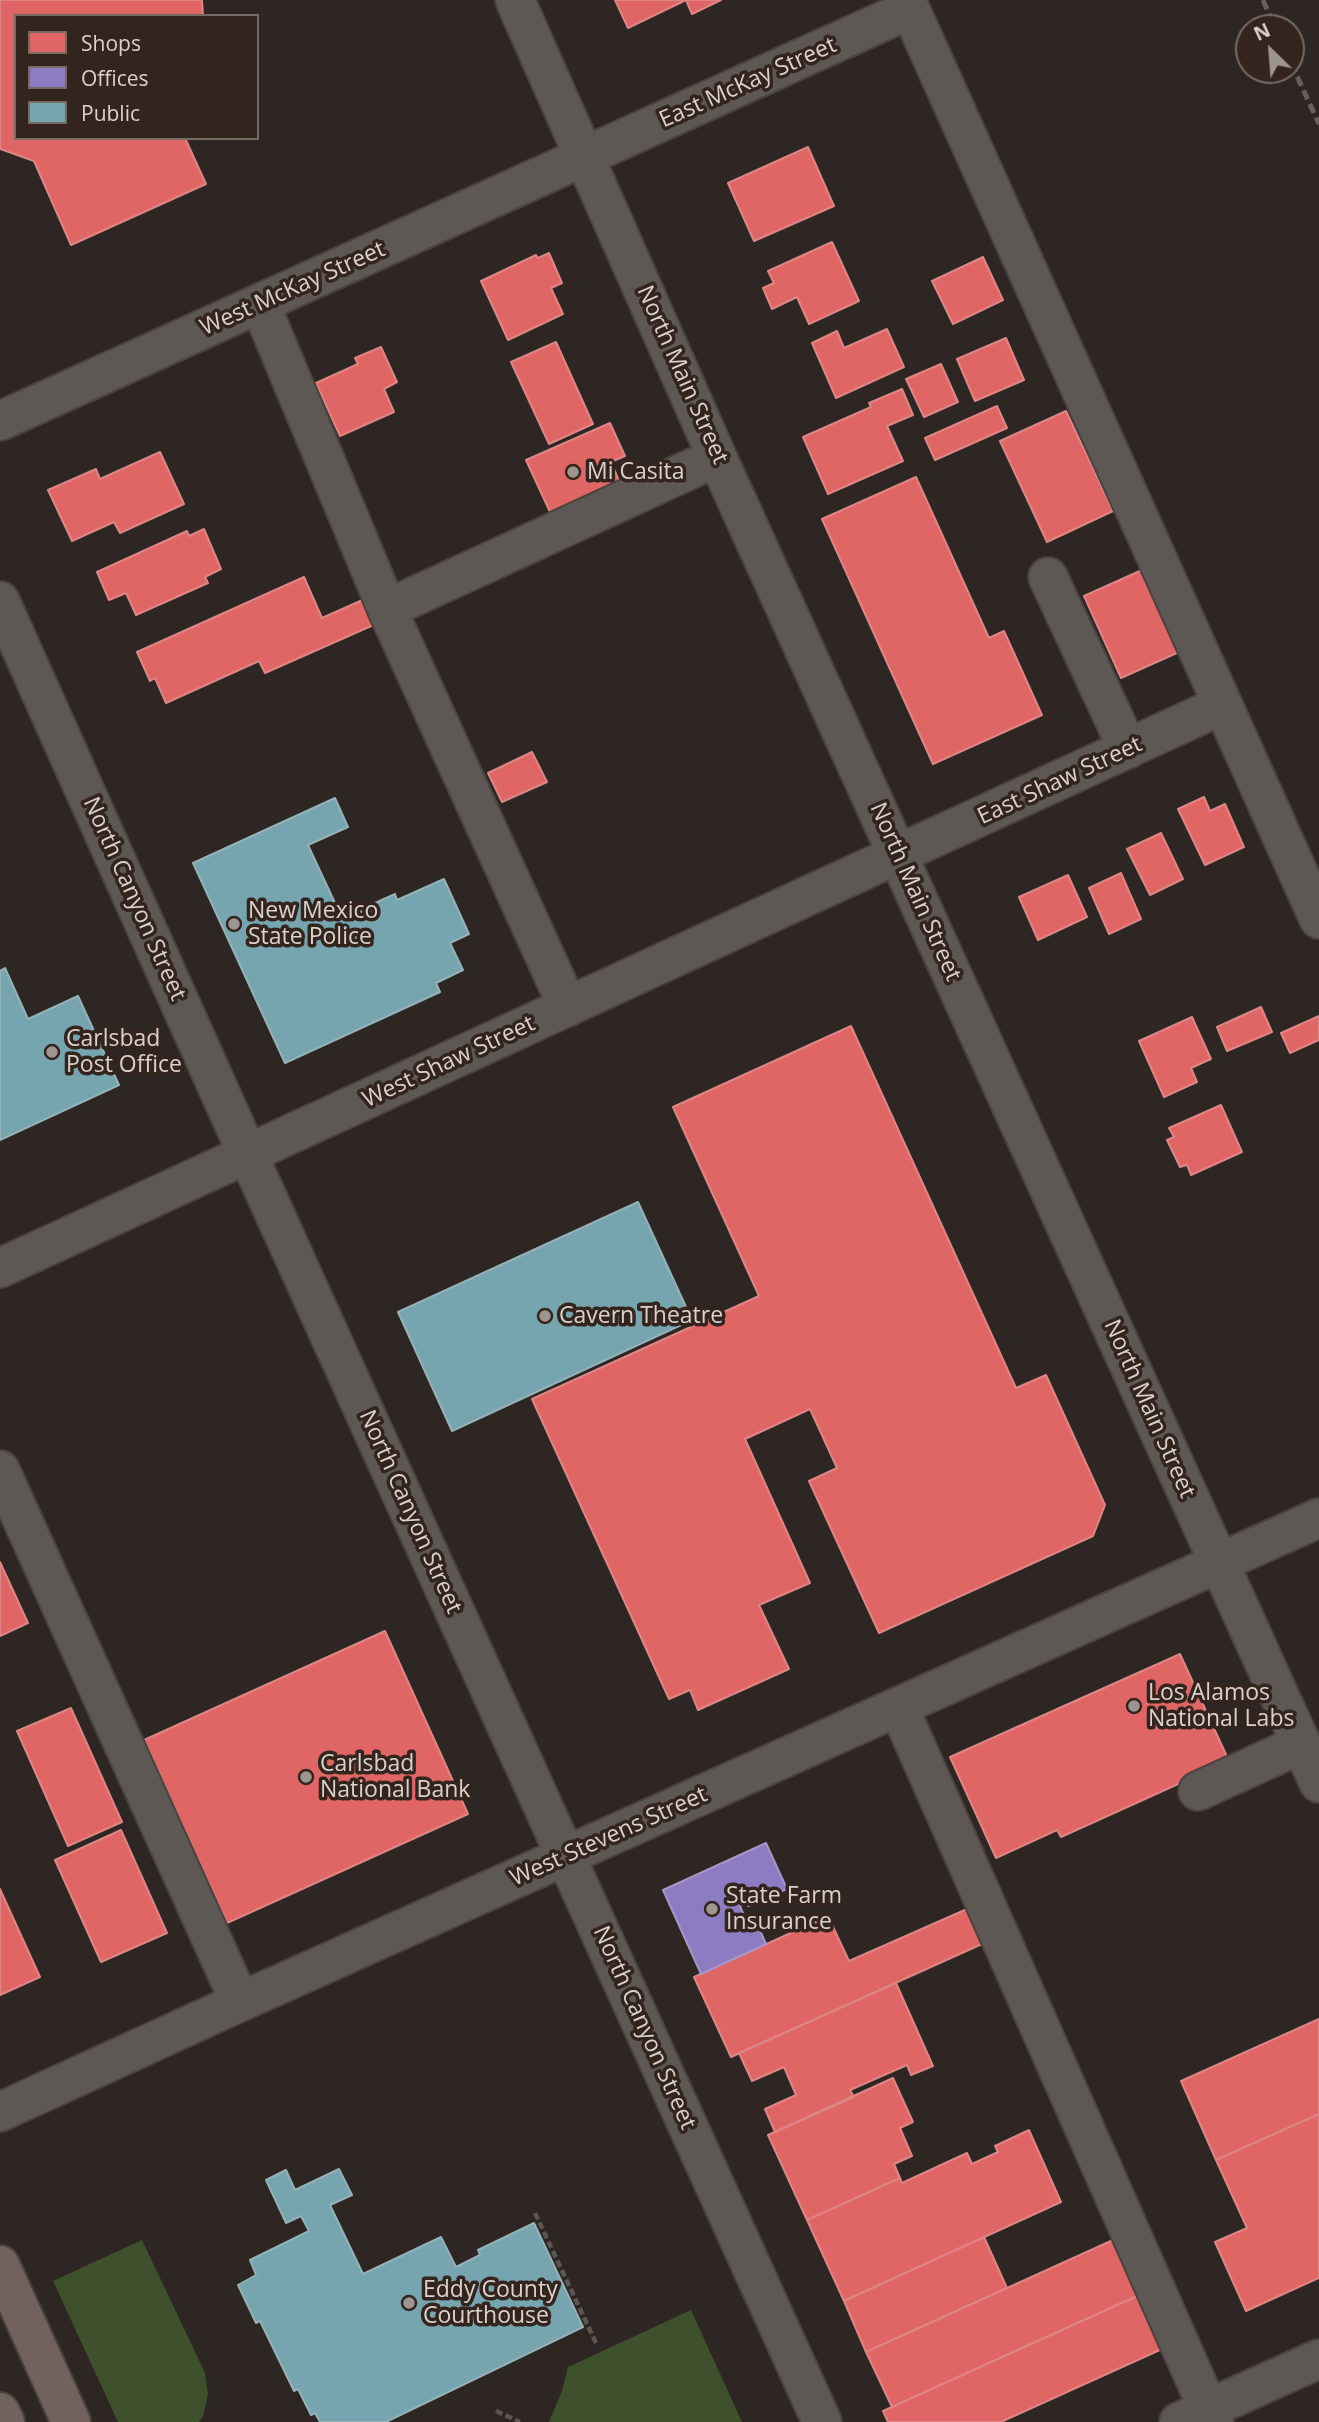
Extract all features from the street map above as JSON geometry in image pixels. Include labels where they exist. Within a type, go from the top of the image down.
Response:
[{"type":"highway","points":[[0,2265],[71,2422]]},
{"type":"highway","points":[[0,2412],[5,2422]]},
{"type":"street","name":"North Main Street","points":[[514,0],[717,457],[1319,1783]]},
{"type":"street","name":"East McKay Street","points":[[586,157],[908,5]]},
{"type":"street","points":[[908,5],[1319,919]]},
{"type":"street","name":"West McKay Street","points":[[0,421],[586,157]]},
{"type":"street","points":[[260,304],[387,609],[568,1007]]},
{"type":"street","points":[[387,609],[717,457]]},
{"type":"street","points":[[1048,577],[1128,749]]},
{"type":"street","name":"North Canyon Street","points":[[0,601],[822,2422]]},
{"type":"street","name":"East Shaw Street","points":[[898,856],[1222,705]]},
{"type":"street","name":"West Shaw Street","points":[[0,1268],[898,856]]},
{"type":"street","points":[[0,1470],[240,2002]]},
{"type":"street","name":"West Stevens Street","points":[[0,2112],[1319,1518]]},
{"type":"street","points":[[899,1708],[1200,2418],[1319,2359]]},
{"type":"street","points":[[1198,1791],[1301,1744]]},
{"type":"path","points":[[536,2213],[596,2343]]},
{"type":"path","points":[[496,2411],[520,2422]]},
{"type":"green space","points":[[142,2240],[205,2373],[208,2394],[199,2422],[118,2422],[53,2281]]},
{"type":"green space","points":[[691,2310],[742,2422],[549,2422],[562,2391],[568,2367]]},
{"type":"building: Shops","points":[[0,0],[202,0],[203,14],[14,14],[14,140],[186,140],[206,184],[71,245],[34,161],[0,149]]},
{"type":"building: Shops","points":[[615,0],[686,0],[628,28]]},
{"type":"building: Shops","points":[[686,0],[721,0],[692,14]]},
{"type":"building: Shops","points":[[808,147],[834,206],[754,241],[728,183]]},
{"type":"building: Shops","points":[[832,242],[859,301],[809,324],[797,297],[772,309],[763,288],[774,283],[768,271]]},
{"type":"building: Shops","points":[[549,253],[562,283],[551,288],[563,314],[508,340],[481,281],[536,255],[538,258]]},
{"type":"building: Shops","points":[[983,257],[1003,300],[953,324],[932,281]]},
{"type":"building: Shops","points":[[887,329],[904,367],[836,398],[812,343],[837,331],[844,348]]},
{"type":"building: Shops","points":[[1006,338],[1024,380],[975,401],[957,359]]},
{"type":"building: Shops","points":[[556,342],[593,424],[549,444],[511,362]]},
{"type":"building: Shops","points":[[381,347],[397,382],[384,389],[394,412],[340,436],[316,383],[358,364],[355,358]]},
{"type":"building: Shops","points":[[941,364],[958,402],[924,417],[906,379]]},
{"type":"building: Shops","points":[[902,389],[913,415],[887,426],[903,461],[828,494],[803,437],[871,407],[869,403]]},
{"type":"building: Shops","points":[[997,406],[1007,428],[935,460],[925,438]]},
{"type":"building: Shops","points":[[1066,411],[1113,511],[1047,542],[1000,441]]},
{"type":"building: Shops","name":"Mi Casita","points":[[610,423],[625,456],[611,462],[619,481],[550,512],[526,460]]},
{"type":"building: Shops","points":[[160,452],[184,504],[120,533],[114,522],[72,541],[48,490],[96,469],[100,479]]},
{"type":"building: Shops","points":[[916,477],[989,638],[1004,631],[1042,715],[933,764],[822,519]]},
{"type":"building: Shops","points":[[204,529],[221,569],[205,577],[208,583],[136,615],[126,593],[109,600],[97,572],[187,531],[189,536]]},
{"type":"building: Shops","points":[[1142,570],[1179,652],[1121,678],[1084,596]]},
{"type":"building: Shops","points":[[304,577],[322,618],[367,598],[378,623],[265,673],[259,661],[166,703],[155,678],[150,681],[137,652]]},
{"type":"building: Shops","points":[[532,752],[547,782],[502,802],[488,773]]},
{"type":"building: Shops","points":[[1204,797],[1210,811],[1225,804],[1244,847],[1205,865],[1178,809]]},
{"type":"building: Shops","points":[[1161,833],[1183,879],[1150,895],[1127,849]]},
{"type":"building: Shops","points":[[1121,873],[1141,919],[1109,934],[1089,888]]},
{"type":"building: Shops","points":[[1068,875],[1087,917],[1038,940],[1019,897]]},
{"type":"building: Shops","points":[[1261,1007],[1272,1032],[1227,1051],[1217,1027]]},
{"type":"building: Shops","points":[[1319,1016],[1319,1040],[1290,1053],[1281,1033]]},
{"type":"building: Shops","points":[[1192,1017],[1211,1059],[1191,1068],[1197,1082],[1164,1097],[1139,1041]]},
{"type":"building: Shops","points":[[851,1026],[1016,1388],[1046,1375],[1105,1505],[1093,1536],[879,1633],[809,1481],[837,1468],[810,1409],[745,1439],[810,1583],[759,1605],[789,1669],[698,1710],[690,1690],[669,1699],[532,1399],[759,1296],[673,1107]]},
{"type":"building: Shops","points":[[1221,1105],[1242,1152],[1191,1175],[1187,1165],[1180,1167],[1167,1140],[1174,1137],[1169,1128]]},
{"type":"building: Shops","points":[[0,1562],[28,1623],[0,1636]]},
{"type":"building: Shops","name":"Carlsbad National Bank","points":[[385,1631],[468,1814],[227,1923],[144,1740]]},
{"type":"building: Shops","name":"Los Alamos National Labs","points":[[1180,1654],[1229,1761],[1061,1837],[1057,1830],[996,1858],[950,1757]]},
{"type":"building: Shops","points":[[71,1708],[122,1822],[68,1846],[17,1731]]},
{"type":"building: Shops","points":[[121,1830],[167,1933],[101,1962],[55,1860]]},
{"type":"building: Shops","points":[[0,1889],[40,1977],[0,1995]]},
{"type":"building: Shops","points":[[967,1909],[982,1944],[731,2057],[694,1977],[828,1916],[849,1961]]},
{"type":"building: Shops","points":[[896,1983],[933,2066],[911,2075],[907,2065],[850,2090],[854,2097],[775,2132],[765,2109],[796,2095],[784,2067],[752,2081],[739,2053]]},
{"type":"building: Shops","points":[[1319,2019],[1319,2114],[1216,2160],[1181,2081]]},
{"type":"building: Shops","points":[[893,2078],[913,2122],[900,2128],[912,2156],[894,2164],[900,2178],[807,2220],[768,2135]]},
{"type":"building: Shops","points":[[1319,2114],[1319,2278],[1246,2311],[1215,2242],[1247,2228],[1216,2160]]},
{"type":"building: Shops","points":[[1029,2130],[1061,2202],[844,2301],[807,2220],[900,2178],[902,2183],[967,2153],[972,2164],[998,2152],[995,2146]]},
{"type":"building: Shops","points":[[984,2237],[1007,2288],[866,2352],[844,2301]]},
{"type":"building: Shops","points":[[1113,2240],[1137,2296],[892,2407],[866,2352]]},
{"type":"building: Shops","points":[[1137,2296],[1162,2349],[1001,2422],[888,2422],[883,2411]]},
{"type":"building: Offices","points":[[766,1843],[787,1889],[748,1906],[746,1903],[740,1906],[748,1925],[756,1921],[766,1944],[701,1974],[663,1890]]},
{"type":"building: Public","points":[[335,798],[348,827],[308,845],[342,918],[395,894],[397,900],[444,879],[469,934],[450,943],[463,970],[436,983],[440,992],[285,1063],[193,863]]},
{"type":"building: Public","name":"Carlsbad Post Office","points":[[5,968],[28,1019],[78,996],[119,1085],[0,1140],[0,971]]},
{"type":"building: Public","name":"Cavern Theatre","points":[[638,1202],[692,1320],[452,1431],[398,1312]]},
{"type":"building: Public","name":"Eddy County Courthouse","points":[[339,2169],[352,2195],[330,2205],[363,2274],[441,2237],[456,2267],[480,2255],[478,2250],[534,2223],[583,2327],[386,2422],[320,2422],[315,2413],[311,2415],[298,2389],[294,2391],[260,2321],[256,2323],[238,2285],[256,2275],[250,2260],[309,2231],[301,2216],[286,2223],[266,2180],[286,2170],[295,2190]]},
{"type":"railway","points":[[1263,0],[1269,14]]},
{"type":"railway","points":[[1301,84],[1319,124]]},
{"type":"place","name":"Mi Casita","points":[[573,472]]},
{"type":"place","name":"New Mexico State Police","points":[[234,924]]},
{"type":"place","name":"Carlsbad Post Office","points":[[52,1052]]},
{"type":"place","name":"Cavern Theatre","points":[[545,1316]]},
{"type":"place","name":"Los Alamos National Labs","points":[[1134,1706]]},
{"type":"place","name":"Carlsbad National Bank","points":[[306,1777]]},
{"type":"place","name":"State Farm Insurance","points":[[712,1909]]},
{"type":"place","name":"Eddy County Courthouse","points":[[409,2303]]}]
